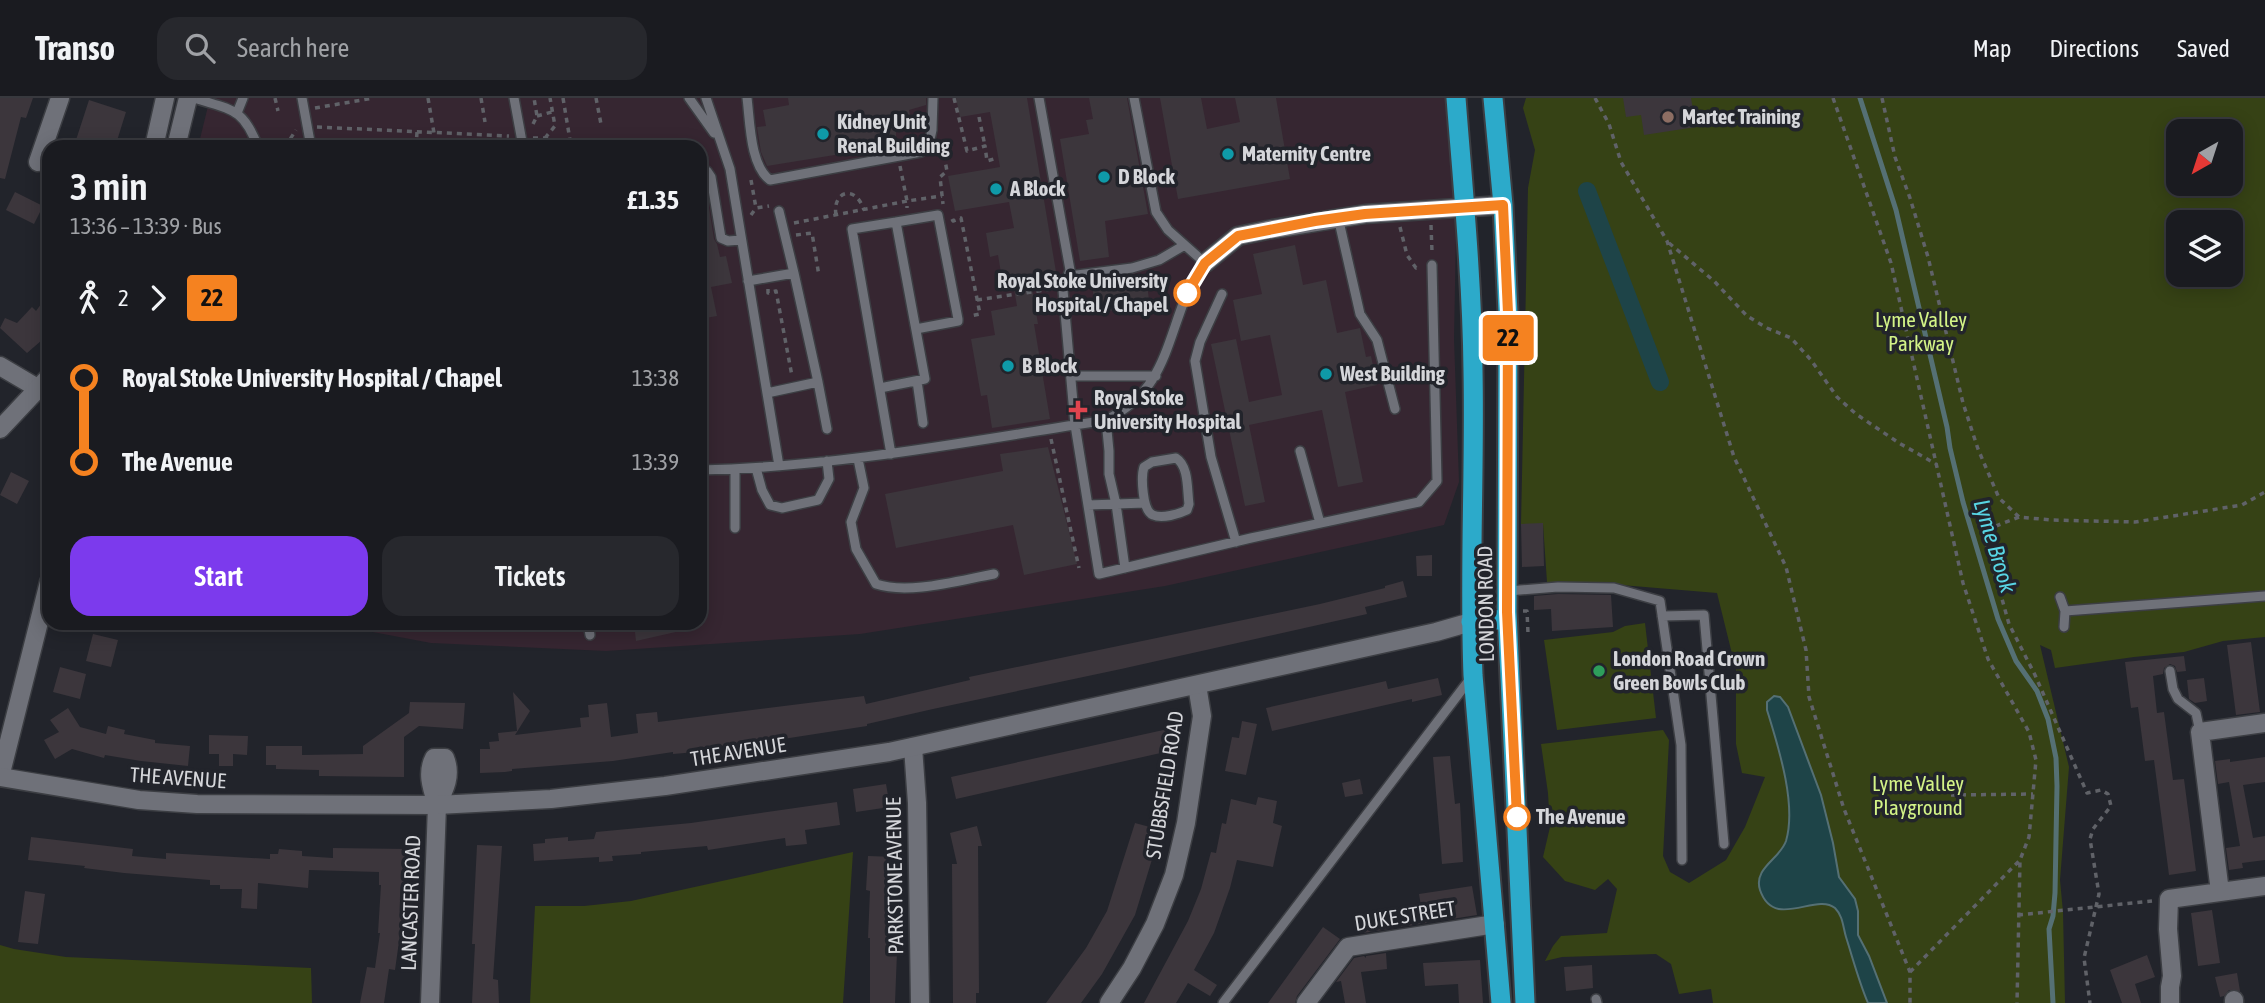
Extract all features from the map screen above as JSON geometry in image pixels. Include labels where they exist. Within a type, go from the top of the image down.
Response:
[{"type":"highway","name":"LONDON ROAD","points":[[1456,98],[1465,206],[1473,370],[1473,675],[1501,1003]]},
{"type":"highway","name":"LONDON ROAD","points":[[1493,98],[1503,205],[1508,313],[1507,619],[1525,1003]]},
{"type":"highway","points":[[1471,622],[1507,619]]},
{"type":"street","points":[[46,140],[60,98]]},
{"type":"street","points":[[156,140],[165,98]]},
{"type":"street","points":[[178,140],[188,98]]},
{"type":"street","points":[[38,162],[42,150]]},
{"type":"street","points":[[1205,263],[1238,236],[1338,217],[1503,205]]},
{"type":"street","points":[[0,366],[42,382]]},
{"type":"street","points":[[0,429],[42,385]]},
{"type":"street","points":[[0,777],[42,610]]},
{"type":"street","name":"THE AVENUE","points":[[0,777],[139,800],[197,804],[437,805],[551,799],[665,786],[913,747],[1471,622]]},
{"type":"street","name":"STUBBSFIELD ROAD","points":[[1109,1003],[1132,968],[1155,924],[1174,875],[1186,824],[1202,716],[1197,685]]},
{"type":"street","points":[[2220,892],[2200,732],[2265,723]]},
{"type":"street","name":"PARKSTONE AVENUE","points":[[913,747],[917,803],[920,1003]]},
{"type":"street","name":"LANCASTER ROAD","points":[[430,1003],[437,805]]},
{"type":"street","points":[[2170,1003],[2169,987],[2172,976],[2168,929],[2169,899],[2265,886]]},
{"type":"street","name":"DUKE STREET","points":[[1306,1003],[1348,947],[1496,924]]},
{"type":"street","points":[[1322,982],[1326,1003]]},
{"type":"lane","points":[[194,98],[237,113],[250,126],[255,140]]},
{"type":"lane","points":[[237,113],[243,98]]},
{"type":"lane","points":[[302,98],[310,140]]},
{"type":"lane","points":[[514,98],[522,140]]},
{"type":"lane","points":[[689,98],[719,140]]},
{"type":"lane","points":[[706,98],[730,169],[779,466]]},
{"type":"lane","points":[[747,98],[754,151],[762,174],[770,180],[921,152],[929,144],[932,134],[933,98]]},
{"type":"lane","points":[[1039,98],[1070,270],[1063,290],[1070,376],[1075,425],[1099,575],[1419,502],[1437,481],[1432,265]]},
{"type":"lane","points":[[707,470],[858,459],[1106,421],[1137,400],[1156,376],[1187,293],[1205,263],[1183,246],[1156,212],[1134,98]]},
{"type":"lane","points":[[707,171],[711,177],[721,238],[728,241],[741,240]]},
{"type":"lane","points":[[779,211],[827,429]]},
{"type":"lane","points":[[891,454],[852,229],[937,215],[958,321],[916,329]]},
{"type":"lane","points":[[1338,217],[1360,314],[1377,340],[1395,409]]},
{"type":"lane","points":[[880,388],[925,379],[896,222]]},
{"type":"lane","points":[[1069,275],[1132,268],[1159,260],[1183,246]]},
{"type":"lane","points":[[748,281],[794,273]]},
{"type":"lane","points":[[1222,294],[1200,342],[1195,361],[1211,457],[1236,542]]},
{"type":"lane","points":[[1070,376],[1156,376]]},
{"type":"lane","points":[[917,381],[923,423]]},
{"type":"lane","points":[[767,393],[818,383]]},
{"type":"lane","points":[[1106,421],[1109,474],[1125,568]]},
{"type":"lane","points":[[1300,451],[1320,523]]},
{"type":"lane","points":[[1176,458],[1181,461],[1189,505],[1187,510],[1154,516],[1145,503],[1141,475],[1143,467],[1168,459],[1176,458]]},
{"type":"lane","points":[[858,459],[864,488],[851,522],[856,549],[876,584],[888,588],[925,586],[994,574]]},
{"type":"lane","points":[[756,468],[762,490],[770,505],[782,508],[818,500],[829,479],[827,461]]},
{"type":"lane","points":[[735,469],[735,528]]},
{"type":"lane","points":[[1088,505],[1145,503]]},
{"type":"lane","points":[[1507,592],[1558,587],[1614,588],[1660,601],[1681,745],[1682,860]]},
{"type":"lane","points":[[2065,611],[2265,596]]},
{"type":"lane","points":[[2060,597],[2065,611],[2064,627]]},
{"type":"lane","points":[[1662,616],[1704,615],[1724,844]]},
{"type":"lane","points":[[589,630],[590,635]]},
{"type":"lane","points":[[2170,671],[2173,689],[2178,699],[2196,713],[2200,732]]},
{"type":"lane","points":[[1223,1003],[1473,675]]},
{"type":"path","points":[[275,98],[278,111]]},
{"type":"path","points":[[313,109],[374,98]]},
{"type":"path","points":[[428,98],[434,132]]},
{"type":"path","points":[[481,98],[485,122]]},
{"type":"path","points":[[534,98],[537,116],[553,112]]},
{"type":"path","points":[[545,138],[555,127],[550,98]]},
{"type":"path","points":[[563,98],[570,140]]},
{"type":"path","points":[[596,98],[601,124]]},
{"type":"path","points":[[954,98],[967,151],[985,146]]},
{"type":"path","points":[[1595,98],[1609,124],[1621,162],[1667,241],[1734,457],[1786,567],[1806,650],[1809,696],[1835,782],[1910,972],[1910,1003]]},
{"type":"path","points":[[1833,98],[1891,263],[1963,583],[1988,659],[2029,732],[2036,761],[2029,837],[2020,860],[2017,1003]]},
{"type":"path","points":[[1882,98],[1895,158],[1928,257],[1963,403],[1978,449],[1999,498],[2019,517]]},
{"type":"path","points":[[979,117],[987,160],[994,159]]},
{"type":"path","points":[[315,127],[505,136]]},
{"type":"path","points":[[289,140],[297,129]]},
{"type":"path","points":[[416,140],[417,132]]},
{"type":"path","points":[[932,134],[942,142],[947,171],[940,177],[943,206]]},
{"type":"path","points":[[535,138],[552,140]]},
{"type":"path","points":[[898,158],[909,220]]},
{"type":"path","points":[[836,215],[836,201],[850,193],[856,195],[864,210],[867,227]]},
{"type":"path","points":[[792,223],[942,196]]},
{"type":"path","points":[[753,226],[751,214],[756,208]]},
{"type":"path","points":[[1397,211],[1407,255],[1416,268],[1432,265],[1433,237],[1428,209]]},
{"type":"path","points":[[948,213],[953,221],[961,218],[980,314],[958,319]]},
{"type":"path","points":[[1667,241],[1714,281],[1747,316],[1791,338],[1811,360],[1837,397],[1856,414],[1936,464]]},
{"type":"path","points":[[766,278],[768,293],[776,291],[792,379],[783,381],[784,391]]},
{"type":"path","points":[[977,300],[1065,287]]},
{"type":"path","points":[[1049,430],[1079,568]]},
{"type":"path","points":[[2090,1003],[2084,958],[2099,894],[2090,839],[2093,829],[2111,806],[2108,794],[2101,790],[2087,793],[2035,675],[2009,624],[1983,531],[2019,517],[2135,522],[2242,505],[2265,492]]},
{"type":"path","points":[[1527,611],[1528,633]]},
{"type":"path","points":[[1951,795],[2033,794]]},
{"type":"path","points":[[1910,972],[2020,860]]},
{"type":"path","points":[[2018,915],[2169,899]]},
{"type":"shaded area","name":"Royal Stoke University Hospital","points":[[210,98],[1445,98],[1456,233],[1454,339],[1459,482],[1444,525],[1165,586],[860,634],[606,651],[431,643],[362,630],[707,630],[707,140],[200,140]]},
{"type":"green space","name":"Lyme Valley Parkway","points":[[1526,98],[2265,98],[2265,637],[2223,641],[2184,652],[2055,668],[2051,650],[2040,645],[2069,767],[2060,880],[2065,1003],[1713,1003],[1711,989],[1679,994],[1671,964],[1656,954],[1562,957],[1545,961],[1561,936],[1607,933],[1617,889],[1608,879],[1595,890],[1565,881],[1543,857],[1550,827],[1541,744],[1663,730],[1669,740],[1663,856],[1670,872],[1689,883],[1726,860],[1745,827],[1765,777],[1742,773],[1736,744],[1736,670],[1717,593],[1585,582],[1547,582],[1543,524],[1521,524],[1528,188],[1535,150],[1523,108]]},
{"type":"green space","name":"London Road Crown Green Bowls Club","points":[[1645,623],[1656,718],[1557,730],[1544,640],[1613,632],[1625,626]]},
{"type":"green space","points":[[853,852],[843,1003],[530,1003],[535,906],[584,906],[631,901]]},
{"type":"green space","points":[[0,945],[66,957],[311,968],[312,1003],[0,1003]]},
{"type":"water","points":[[1774,696],[1780,697],[1788,707],[1821,795],[1839,877],[1855,899],[1858,935],[1887,1003],[1868,1003],[1841,918],[1835,908],[1827,904],[1817,904],[1775,908],[1766,902],[1760,890],[1760,876],[1783,847],[1789,826],[1785,775],[1767,710],[1767,702]]},
{"type":"building","points":[[0,98],[33,98],[26,118],[21,117],[5,179],[0,178]]},
{"type":"building","name":"Kidney Unit Renal Building","points":[[788,98],[926,98],[926,105],[909,110],[912,127],[896,132],[896,145],[767,166],[761,152],[757,127],[766,126],[763,110],[789,105]]},
{"type":"building","points":[[956,98],[1027,98],[1057,278],[1031,282],[1038,324],[1034,324],[1050,419],[992,428],[987,395],[981,396],[971,339],[995,335],[991,311],[1017,306],[1012,277],[1002,279],[998,255],[990,257],[986,233],[1014,228],[1009,202],[955,211],[948,176],[1000,167],[990,112],[960,117]]},
{"type":"building","name":"D Block","points":[[1089,98],[1127,98],[1148,214],[1105,221],[1109,257],[1080,261],[1060,139],[1089,134],[1086,120],[1093,119]]},
{"type":"building","name":"Maternity Centre","points":[[1160,98],[1201,98],[1207,129],[1240,122],[1235,98],[1276,98],[1290,179],[1178,199]]},
{"type":"building","name":"Martec Training","points":[[1623,98],[1691,98],[1696,127],[1644,135],[1641,115],[1626,117]]},
{"type":"building","points":[[89,100],[126,112],[117,140],[76,140]]},
{"type":"building","points":[[15,192],[42,206],[34,224],[6,210]]},
{"type":"building","points":[[707,195],[714,239],[720,257],[726,256],[732,283],[711,287],[717,316],[707,318]]},
{"type":"building","name":"West Building","points":[[1295,245],[1303,285],[1326,280],[1337,333],[1360,328],[1366,357],[1371,356],[1377,385],[1345,392],[1363,482],[1338,487],[1322,410],[1249,425],[1265,502],[1245,506],[1211,344],[1236,339],[1249,402],[1282,395],[1270,335],[1241,341],[1233,300],[1262,294],[1253,254]]},
{"type":"building","points":[[1139,279],[1147,284],[1149,300],[1145,305],[1096,313],[1092,285]]},
{"type":"building","points":[[42,303],[42,340],[27,353],[0,328],[5,318],[17,323],[32,307],[36,311]]},
{"type":"building","points":[[1048,447],[1077,564],[1024,575],[1013,525],[896,548],[885,494],[1003,471],[1000,454]]},
{"type":"building","points":[[11,472],[29,481],[17,504],[0,495]]},
{"type":"building","points":[[1543,523],[1544,566],[1522,567],[1521,524]]},
{"type":"building","points":[[1432,555],[1432,576],[1417,576],[1416,556]]},
{"type":"building","points":[[1403,581],[1407,597],[1365,607],[1367,614],[933,709],[867,726],[731,747],[706,747],[696,749],[696,752],[673,752],[613,761],[480,773],[480,749],[490,749],[489,742],[499,741],[498,733],[517,731],[513,692],[530,711],[515,735],[581,727],[580,718],[589,717],[588,705],[607,703],[611,737],[638,733],[636,714],[657,712],[658,722],[864,696],[866,704],[970,680],[969,677],[1320,604]]},
{"type":"building","points":[[1611,595],[1613,627],[1552,631],[1551,609],[1534,610],[1534,596]]},
{"type":"building","points":[[635,630],[685,630],[636,641]]},
{"type":"building","points":[[93,634],[118,640],[111,667],[86,661]]},
{"type":"building","points":[[2251,642],[2260,712],[2236,715],[2227,645]]},
{"type":"building","points":[[2184,656],[2186,671],[2177,672],[2175,666],[2170,664],[2164,668],[2163,674],[2153,676],[2157,713],[2164,712],[2173,780],[2184,779],[2196,871],[2169,875],[2154,760],[2145,761],[2138,707],[2131,708],[2125,662]]},
{"type":"building","points":[[60,667],[86,674],[80,699],[53,692]]},
{"type":"building","points":[[1438,678],[1442,695],[1412,702],[1412,699],[1272,731],[1266,708],[1386,681],[1388,689]]},
{"type":"building","points":[[2204,678],[2207,701],[2195,703],[2189,699],[2187,680]]},
{"type":"building","points":[[410,702],[465,703],[463,729],[419,726],[404,737],[404,777],[319,776],[319,770],[276,769],[276,765],[266,765],[266,746],[302,746],[302,755],[363,754],[363,746],[409,713]]},
{"type":"building","points":[[68,708],[80,727],[106,734],[108,726],[125,730],[124,734],[155,740],[155,743],[190,746],[188,766],[105,755],[104,758],[72,749],[55,759],[44,740],[59,732],[50,720]]},
{"type":"building","points":[[1242,721],[1257,724],[1246,775],[1225,771],[1232,737],[1239,738]]},
{"type":"building","points":[[1168,729],[1174,750],[956,799],[951,777]]},
{"type":"building","points":[[209,735],[248,736],[247,755],[233,754],[233,766],[219,766],[219,754],[209,754]]},
{"type":"building","points":[[1450,756],[1455,804],[1460,803],[1463,862],[1442,864],[1433,757]]},
{"type":"building","points":[[2265,757],[2265,782],[2243,785],[2253,838],[2265,836],[2265,860],[2242,863],[2243,868],[2229,870],[2226,848],[2240,846],[2229,782],[2218,784],[2215,761],[2230,759],[2230,762]]},
{"type":"building","points":[[1360,779],[1363,794],[1345,797],[1342,783]]},
{"type":"building","points":[[886,784],[890,807],[856,812],[853,789]]},
{"type":"building","points":[[1258,797],[1277,801],[1273,823],[1282,826],[1273,867],[1237,860],[1214,933],[1194,970],[1217,985],[1210,996],[1188,983],[1176,1003],[1144,1003],[1188,921],[1201,889],[1211,852],[1216,853],[1222,823],[1226,824],[1231,799],[1256,805]]},
{"type":"building","points":[[837,802],[840,825],[805,830],[807,844],[786,846],[785,838],[708,850],[707,846],[641,852],[612,856],[613,861],[599,862],[599,857],[534,861],[533,844],[545,843],[545,839],[594,839],[596,832],[691,823]]},
{"type":"building","points":[[1135,823],[1161,830],[1135,915],[1102,974],[1081,1003],[1046,1003],[1086,948],[1107,911]]},
{"type":"building","points":[[977,826],[982,846],[978,846],[979,993],[976,993],[976,1003],[953,1003],[952,864],[957,864],[950,833]]},
{"type":"building","points":[[31,837],[133,849],[132,856],[166,859],[166,853],[270,859],[270,854],[278,854],[279,849],[302,851],[302,856],[333,858],[333,848],[407,849],[404,921],[402,920],[395,970],[389,969],[384,1003],[360,1003],[367,967],[375,968],[380,933],[379,872],[309,870],[308,888],[258,883],[257,909],[241,908],[242,889],[220,889],[220,885],[210,885],[210,880],[124,873],[28,860]]},
{"type":"building","points":[[477,845],[502,846],[493,979],[498,980],[499,1003],[472,1003]]},
{"type":"building","points":[[868,856],[895,857],[892,905],[897,905],[895,1003],[870,1003],[870,891],[866,890]]},
{"type":"building","points":[[1472,886],[1477,915],[1363,933],[1361,914],[1421,906],[1419,894]]},
{"type":"building","points":[[25,891],[45,894],[38,944],[18,942]]},
{"type":"building","points":[[2212,910],[2220,963],[2198,966],[2191,913]]},
{"type":"building","points":[[1323,927],[1340,939],[1297,996],[1295,1003],[1268,1003]]},
{"type":"building","points":[[1386,953],[1387,969],[1361,972],[1366,1003],[1345,1003],[1341,981],[1336,982],[1354,958]]},
{"type":"building","points":[[2147,955],[2155,977],[2135,984],[2141,1003],[2122,1003],[2110,970]]},
{"type":"building","points":[[1480,960],[1483,1003],[1459,1003],[1458,984],[1425,986],[1423,963]]},
{"type":"building","points":[[1592,965],[1593,988],[1566,991],[1564,967]]},
{"type":"building","points":[[2237,973],[2240,991],[2229,990],[2220,997],[2215,977]]},
{"type":"waterway","name":"Lyme Brook","points":[[1860,98],[1896,210],[1963,502],[1998,619],[2016,661],[2037,691],[2048,719],[2056,758],[2057,786],[2055,893],[2049,929],[2053,1003]]},
{"type":"waterway","points":[[1587,191],[1660,382]]},
{"type":"bus line","name":"22","points":[[1187,293],[1205,263],[1238,236],[1365,214],[1503,205],[1508,313],[1507,612],[1517,817]]},
{"type":"place","name":"Martec Training","points":[[1668,117]]},
{"type":"place","name":"Kidney Unit Renal Building","points":[[823,134]]},
{"type":"place","name":"Maternity Centre","points":[[1228,154]]},
{"type":"place","name":"D Block","points":[[1104,177]]},
{"type":"place","name":"A Block","points":[[996,189]]},
{"type":"place","name":"Royal Stoke University Hospital / Chapel","points":[[1187,293]]},
{"type":"place","name":"B Block","points":[[1008,366]]},
{"type":"place","name":"West Building","points":[[1326,374]]},
{"type":"place","name":"Royal Stoke University Hospital","points":[[1078,410]]},
{"type":"place","name":"London Road Crown Green Bowls Club","points":[[1599,671]]},
{"type":"place","name":"The Avenue","points":[[1517,817]]},
{"type":"park label","name":"Lyme Valley Playground","points":[[1918,796]]}]
